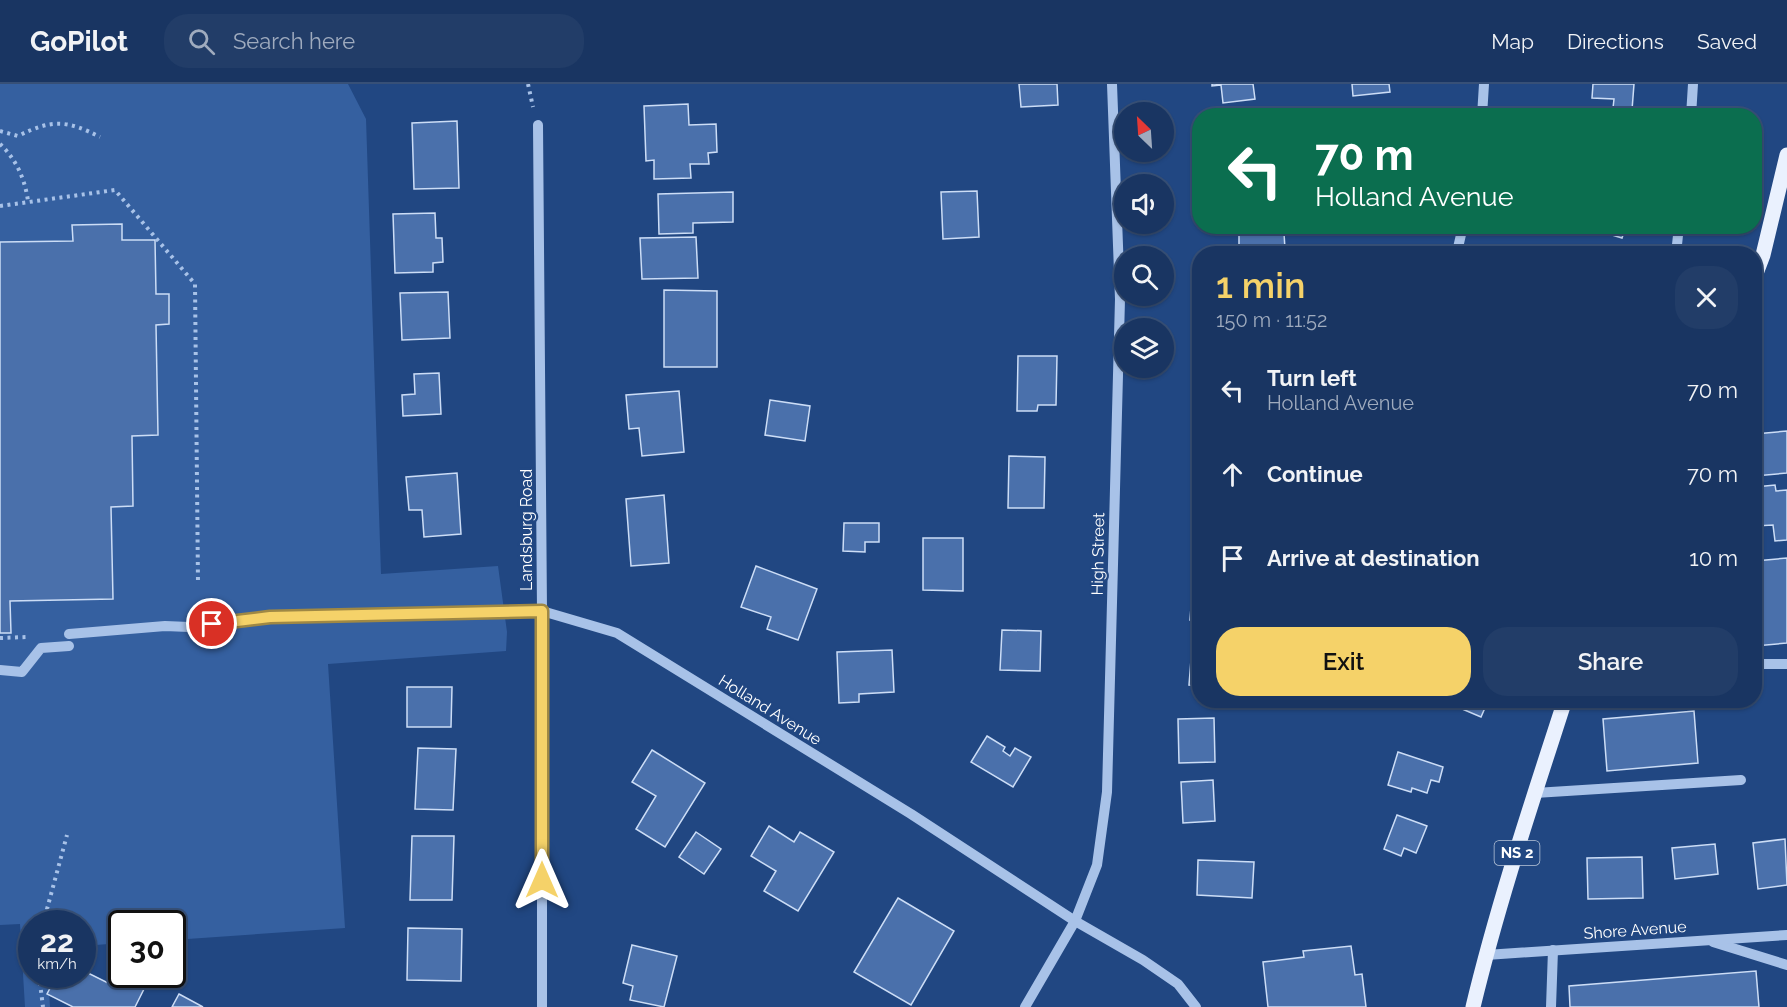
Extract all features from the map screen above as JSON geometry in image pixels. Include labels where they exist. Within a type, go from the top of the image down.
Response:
[{"type":"main road","points":[[1762,258],[1787,155]]},
{"type":"main road","name":"NS 2","points":[[1473,1007],[1486,955],[1562,708]]},
{"type":"street","name":"High Street","points":[[1025,1007],[1075,921],[1097,865],[1107,792],[1120,299],[1112,84]]},
{"type":"street","points":[[1482,108],[1484,84]]},
{"type":"street","points":[[1692,108],[1693,84]]},
{"type":"street","name":"Landsburg Road","points":[[538,125],[542,1007]]},
{"type":"street","name":"Holland Avenue","points":[[69,634],[165,626],[189,627],[270,617],[542,611],[616,633],[910,814],[1075,921],[1143,960],[1178,984],[1196,1007]]},
{"type":"street","points":[[0,670],[22,672],[41,648],[69,646]]},
{"type":"street","points":[[1762,664],[1787,664]]},
{"type":"street","points":[[1535,793],[1741,780]]},
{"type":"street","name":"Shore Avenue","points":[[1486,955],[1787,934]]},
{"type":"street","points":[[1707,940],[1787,965]]},
{"type":"street","points":[[1551,1007],[1554,950]]},
{"type":"path","points":[[0,131],[18,136],[32,128],[58,122],[85,129],[100,137]]},
{"type":"path","points":[[0,144],[14,160],[21,174],[28,201]]},
{"type":"path","points":[[0,206],[115,190],[195,284],[198,583]]},
{"type":"path","points":[[47,910],[67,835]]},
{"type":"path","points":[[41,988],[43,1007]]},
{"type":"shaded area","points":[[0,84],[348,84],[366,119],[381,574],[498,566],[507,632],[506,651],[328,664],[345,928],[186,939],[186,910],[108,910],[108,944],[96,945],[96,910],[18,910],[18,924],[0,925]]},
{"type":"shaded area","points":[[24,988],[49,988],[50,1007],[25,1007]]},
{"type":"building","points":[[1019,84],[1057,84],[1058,105],[1021,107]]},
{"type":"building","points":[[1212,84],[1253,84],[1255,99],[1223,103],[1221,85],[1212,86]]},
{"type":"building","points":[[1352,84],[1389,84],[1390,92],[1353,96]]},
{"type":"building","points":[[1593,84],[1634,84],[1632,108],[1613,108],[1614,99],[1592,98]]},
{"type":"building","points":[[688,104],[689,125],[716,124],[717,152],[708,153],[709,164],[690,164],[691,178],[654,179],[654,160],[646,161],[644,106]]},
{"type":"building","points":[[457,121],[459,188],[414,189],[412,123]]},
{"type":"building","points":[[977,191],[979,237],[943,239],[941,192]]},
{"type":"building","points":[[733,192],[733,222],[693,223],[693,233],[659,234],[658,194]]},
{"type":"building","points":[[435,213],[436,238],[442,238],[443,262],[433,263],[433,272],[395,273],[393,214]]},
{"type":"building","points":[[122,224],[122,240],[155,240],[156,294],[169,294],[169,324],[156,325],[158,435],[132,436],[133,506],[111,507],[113,599],[10,601],[11,633],[0,633],[0,242],[73,241],[72,225]]},
{"type":"building","points":[[1239,234],[1284,234],[1285,246],[1239,246]]},
{"type":"building","points":[[1612,234],[1623,234],[1622,238]]},
{"type":"building","points":[[696,237],[698,278],[642,279],[640,238]]},
{"type":"building","points":[[664,290],[717,291],[717,367],[664,367]]},
{"type":"building","points":[[448,292],[450,338],[402,340],[400,293]]},
{"type":"building","points":[[1018,356],[1057,356],[1056,405],[1038,405],[1037,411],[1017,411]]},
{"type":"building","points":[[439,373],[441,414],[403,416],[402,395],[415,394],[414,374]]},
{"type":"building","points":[[679,391],[684,452],[642,456],[639,428],[629,429],[626,395]]},
{"type":"building","points":[[770,400],[810,406],[805,441],[765,435]]},
{"type":"building","points":[[1787,431],[1787,473],[1762,475],[1762,433]]},
{"type":"building","points":[[1009,456],[1045,457],[1044,508],[1008,508]]},
{"type":"building","points":[[457,473],[461,534],[424,537],[422,510],[409,510],[406,477]]},
{"type":"building","points":[[1775,485],[1776,491],[1787,490],[1787,540],[1775,541],[1773,525],[1762,526],[1762,486]]},
{"type":"building","points":[[664,495],[669,563],[631,566],[626,499]]},
{"type":"building","points":[[844,523],[879,523],[879,542],[865,542],[865,552],[843,551]]},
{"type":"building","points":[[923,538],[963,538],[963,591],[923,590]]},
{"type":"building","points":[[1787,558],[1787,643],[1762,645],[1762,560]]},
{"type":"building","points":[[756,566],[817,589],[798,640],[767,629],[771,617],[741,607]]},
{"type":"building","points":[[1192,594],[1192,620],[1190,620]]},
{"type":"building","points":[[1002,630],[1041,631],[1040,671],[1000,670]]},
{"type":"building","points":[[1192,647],[1192,685],[1189,685]]},
{"type":"building","points":[[892,650],[894,692],[859,694],[859,702],[839,703],[837,652]]},
{"type":"building","points":[[407,687],[452,687],[451,727],[407,727]]},
{"type":"building","points":[[1460,708],[1485,708],[1481,717]]},
{"type":"building","points":[[1694,711],[1698,763],[1607,771],[1603,719]]},
{"type":"building","points":[[1214,718],[1215,762],[1179,763],[1178,719]]},
{"type":"building","points":[[987,736],[1005,747],[1003,751],[1010,756],[1015,748],[1031,757],[1013,787],[971,762]]},
{"type":"building","points":[[418,748],[456,749],[453,810],[415,809]]},
{"type":"building","points":[[652,750],[705,783],[665,847],[636,829],[656,796],[632,782]]},
{"type":"building","points":[[1398,752],[1443,767],[1439,782],[1431,780],[1427,793],[1412,788],[1411,792],[1388,785]]},
{"type":"building","points":[[1213,780],[1215,821],[1183,823],[1181,782]]},
{"type":"building","points":[[1397,815],[1427,826],[1416,853],[1404,848],[1401,856],[1384,849]]},
{"type":"building","points":[[769,826],[794,842],[800,832],[834,852],[798,911],[764,891],[776,871],[751,856]]},
{"type":"building","points":[[696,832],[721,849],[704,874],[679,857]]},
{"type":"building","points":[[412,836],[454,836],[452,900],[410,900]]},
{"type":"building","points":[[1785,839],[1787,885],[1758,889],[1753,843]]},
{"type":"building","points":[[1715,844],[1718,874],[1675,879],[1672,848]]},
{"type":"building","points":[[1642,857],[1643,898],[1588,899],[1587,858]]},
{"type":"building","points":[[1198,860],[1254,862],[1252,898],[1197,895]]},
{"type":"building","points":[[898,898],[954,931],[911,1005],[854,972]]},
{"type":"building","points":[[408,928],[462,929],[461,981],[407,980]]},
{"type":"building","points":[[632,945],[677,956],[664,1007],[630,1000],[633,986],[623,983]]},
{"type":"building","points":[[1351,946],[1355,975],[1362,974],[1366,1007],[1268,1007],[1263,962],[1304,957],[1303,951]]},
{"type":"building","points":[[1756,971],[1759,1007],[1570,1007],[1569,986]]},
{"type":"building","points":[[96,977],[108,983],[108,988],[144,988],[135,1007],[73,1007],[47,994],[50,988],[96,988]]},
{"type":"building","points":[[179,994],[203,1007],[172,1007]]},
{"type":"route","points":[[212,624],[270,617],[542,611],[542,880]]}]
